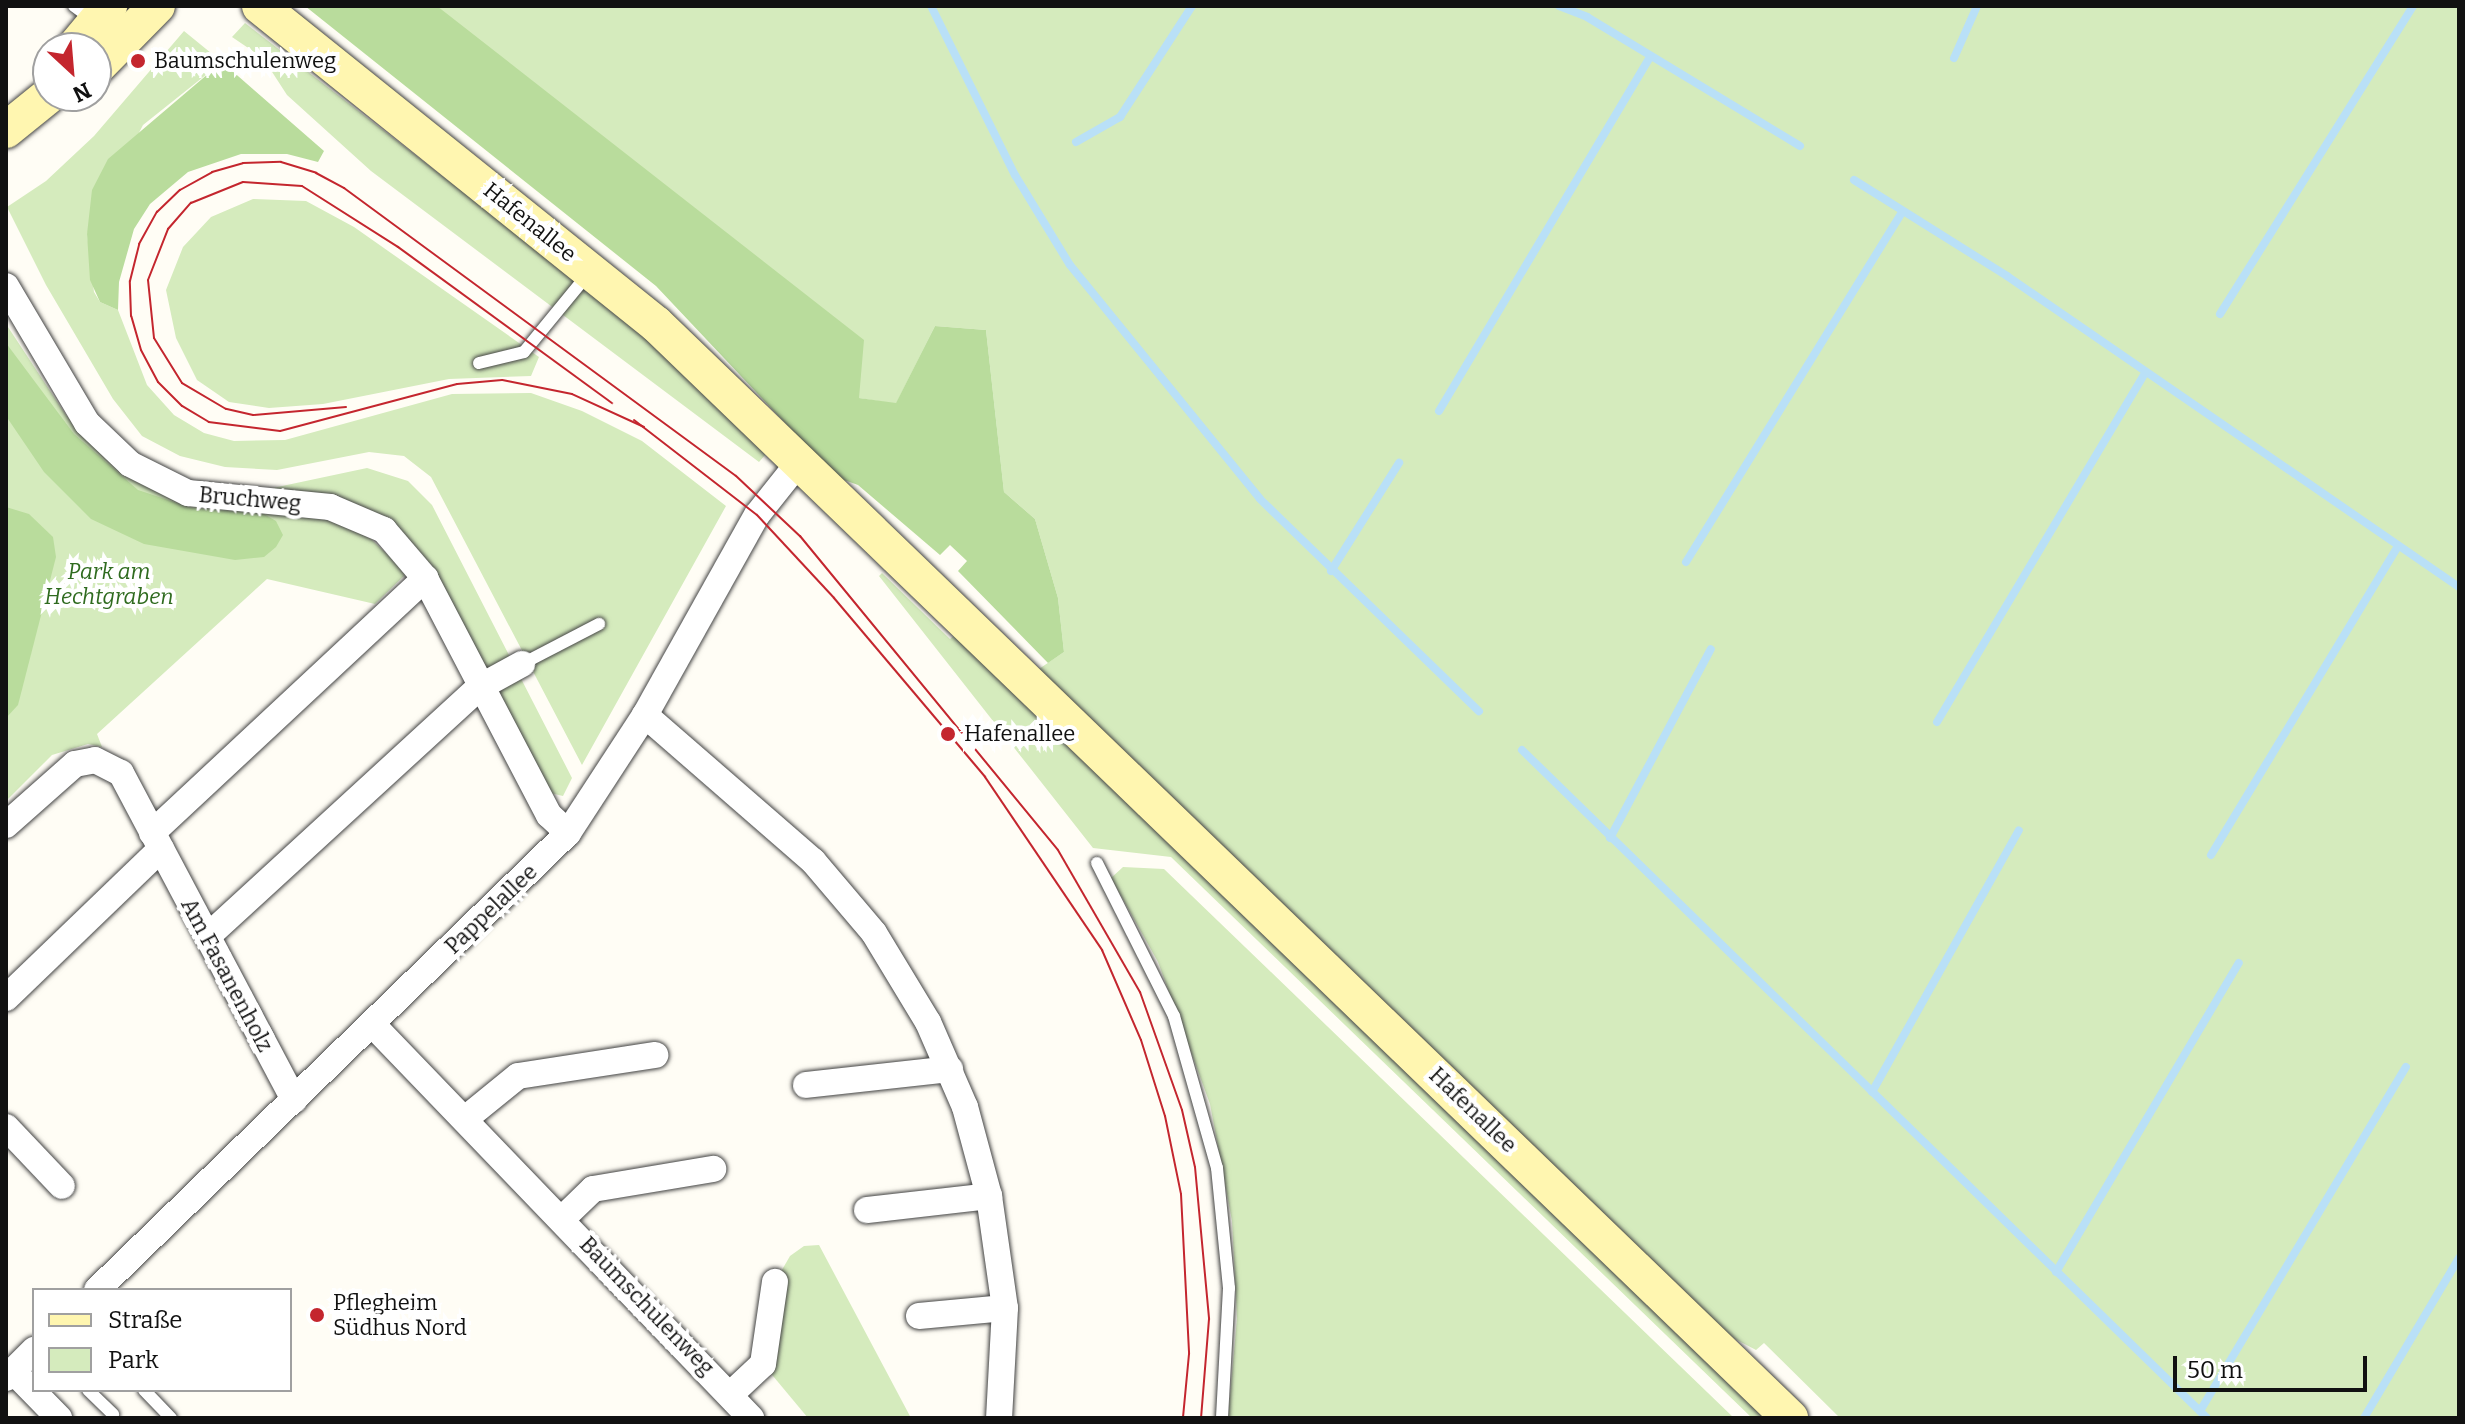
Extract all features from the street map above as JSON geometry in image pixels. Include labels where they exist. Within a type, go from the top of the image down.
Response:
[{"type":"street","points":[[112,52],[157,6]]},
{"type":"street","name":"Hafenallee","points":[[260,6],[656,324],[1790,1418]]},
{"type":"street","points":[[6,130],[32,109]]},
{"type":"street","name":"Bruchweg","points":[[6,286],[87,423],[130,464],[188,493],[353,513],[384,530],[425,578],[549,815],[568,833]]},
{"type":"street","name":"Pappelallee","points":[[99,1288],[568,833],[645,715],[757,515],[800,461]]},
{"type":"street","points":[[6,998],[157,841],[425,578]]},
{"type":"street","points":[[208,936],[480,687],[522,664]]},
{"type":"street","points":[[645,715],[739,793],[840,891],[901,974],[950,1069],[989,1196],[1005,1308],[999,1418]]},
{"type":"street","name":"Am Fasanenholz","points":[[6,825],[61,772],[95,760],[121,773],[294,1100]]},
{"type":"street","name":"Baumschulenweg","points":[[372,1024],[732,1393],[751,1418]]},
{"type":"street","points":[[465,1119],[518,1076],[655,1055]]},
{"type":"street","points":[[806,1085],[950,1069]]},
{"type":"street","points":[[6,1127],[62,1186]]},
{"type":"street","name":"Baumschulenweg","points":[[562,1219],[593,1189],[713,1169]]},
{"type":"street","points":[[867,1210],[989,1196]]},
{"type":"street","name":"Baumschulenweg","points":[[732,1393],[763,1364],[775,1282]]},
{"type":"street","points":[[919,1316],[1005,1308]]},
{"type":"street","points":[[32,1352],[10,1374],[59,1418]]},
{"type":"lane","points":[[479,363],[524,352],[591,271]]},
{"type":"lane","points":[[522,664],[599,624]]},
{"type":"lane","points":[[1097,863],[1174,1016],[1217,1168],[1229,1288],[1222,1418]]},
{"type":"lane","points":[[90,1392],[113,1414]]},
{"type":"lane","points":[[146,1392],[171,1418]]},
{"type":"green space","points":[[305,6],[437,6],[864,340],[859,398],[896,403],[935,326],[986,330],[1004,492],[1035,519],[1058,598],[1064,652],[1048,663],[958,571],[967,561],[950,545],[940,555],[858,485],[836,477],[656,286]]},
{"type":"green space","points":[[437,6],[2459,6],[2459,1418],[1840,1418],[1764,1343],[1756,1350],[1716,1329],[1036,671],[1064,652],[1058,598],[1035,519],[1004,492],[986,330],[935,326],[896,404],[859,398]]},
{"type":"green space","points":[[245,23],[614,309],[696,382],[766,454],[759,462],[371,171],[287,95],[263,58],[232,37]]},
{"type":"green space","points":[[184,31],[222,62],[143,125],[87,234],[94,292],[100,302],[118,310],[147,385],[174,415],[204,433],[234,441],[285,440],[452,394],[531,393],[582,411],[642,441],[726,506],[582,765],[431,477],[404,456],[369,452],[277,470],[225,467],[180,456],[142,436],[113,399],[46,285],[7,207],[46,181],[94,136]]},
{"type":"green space","points":[[222,62],[324,151],[318,162],[287,154],[241,154],[188,172],[150,204],[134,229],[119,282],[118,310],[100,302],[90,280],[87,234],[92,190],[108,159]]},
{"type":"green space","points":[[253,199],[306,201],[354,227],[539,357],[531,376],[449,379],[323,404],[269,408],[229,402],[197,380],[176,338],[166,290],[183,247],[211,217]]},
{"type":"green space","name":"Park am Hechtgraben","points":[[6,324],[66,415],[123,473],[180,501],[335,521],[371,539],[407,573],[375,604],[267,579],[97,734],[102,747],[88,744],[52,755],[6,801]]},
{"type":"green space","points":[[6,343],[74,434],[138,490],[192,508],[264,514],[276,521],[283,535],[276,547],[264,557],[235,560],[144,544],[91,519],[44,472],[6,416]]},
{"type":"green space","points":[[367,468],[408,481],[432,505],[572,778],[563,796],[550,793],[429,564],[268,489]]},
{"type":"green space","points":[[6,507],[29,514],[53,537],[56,557],[18,705],[6,718]]},
{"type":"green space","points":[[882,573],[950,639],[957,633],[1768,1418],[1752,1418],[1171,857],[1093,848],[879,576]]},
{"type":"green space","points":[[1123,867],[1164,869],[1734,1418],[1228,1418],[1237,1318],[1232,1221],[1210,1104],[1158,962],[1111,878]]},
{"type":"green space","points":[[819,1245],[911,1418],[808,1418],[763,1364],[775,1282],[790,1256],[804,1246]]},
{"type":"waterway","points":[[931,6],[1015,175],[1070,265],[1260,499],[1479,711]]},
{"type":"waterway","points":[[1076,142],[1120,117],[1192,6]]},
{"type":"waterway","points":[[1559,6],[1587,17],[1800,146]]},
{"type":"waterway","points":[[1954,58],[1977,6]]},
{"type":"waterway","points":[[2220,314],[2413,6]]},
{"type":"waterway","points":[[1439,411],[1650,57]]},
{"type":"waterway","points":[[1854,180],[2007,276],[2459,587]]},
{"type":"waterway","points":[[1686,562],[1902,212]]},
{"type":"waterway","points":[[1937,722],[2145,373]]},
{"type":"waterway","points":[[1331,571],[1399,463]]},
{"type":"waterway","points":[[2211,855],[2397,548]]},
{"type":"waterway","points":[[1610,838],[1711,649]]},
{"type":"waterway","points":[[1522,750],[2207,1418]]},
{"type":"waterway","points":[[1872,1092],[2019,830]]},
{"type":"waterway","points":[[2056,1272],[2239,963]]},
{"type":"waterway","points":[[2200,1411],[2406,1067]]},
{"type":"waterway","points":[[2364,1418],[2459,1258]]},
{"type":"tram line","points":[[644,427],[572,394],[502,380],[457,384],[280,431],[209,422],[182,406],[158,382],[141,350],[131,316],[130,281],[139,244],[157,212],[180,190],[212,172],[243,163],[281,162],[316,173],[344,188],[736,476],[800,536],[1058,850],[1140,992],[1182,1110],[1195,1167],[1209,1319],[1201,1418]]},
{"type":"tram line","points":[[346,407],[253,415],[226,409],[182,383],[154,338],[148,280],[168,229],[191,203],[243,182],[302,186],[398,247],[612,403]]},
{"type":"tram line","points":[[634,420],[757,515],[834,598],[985,777],[1102,950],[1141,1040],[1165,1116],[1181,1194],[1189,1354],[1183,1418]]},
{"type":"place","name":"Baumschulenweg","points":[[138,61]]},
{"type":"place","name":"Hafenallee","points":[[948,734]]},
{"type":"place","name":"Pflegheim Südhus Nord","points":[[317,1315]]}]
